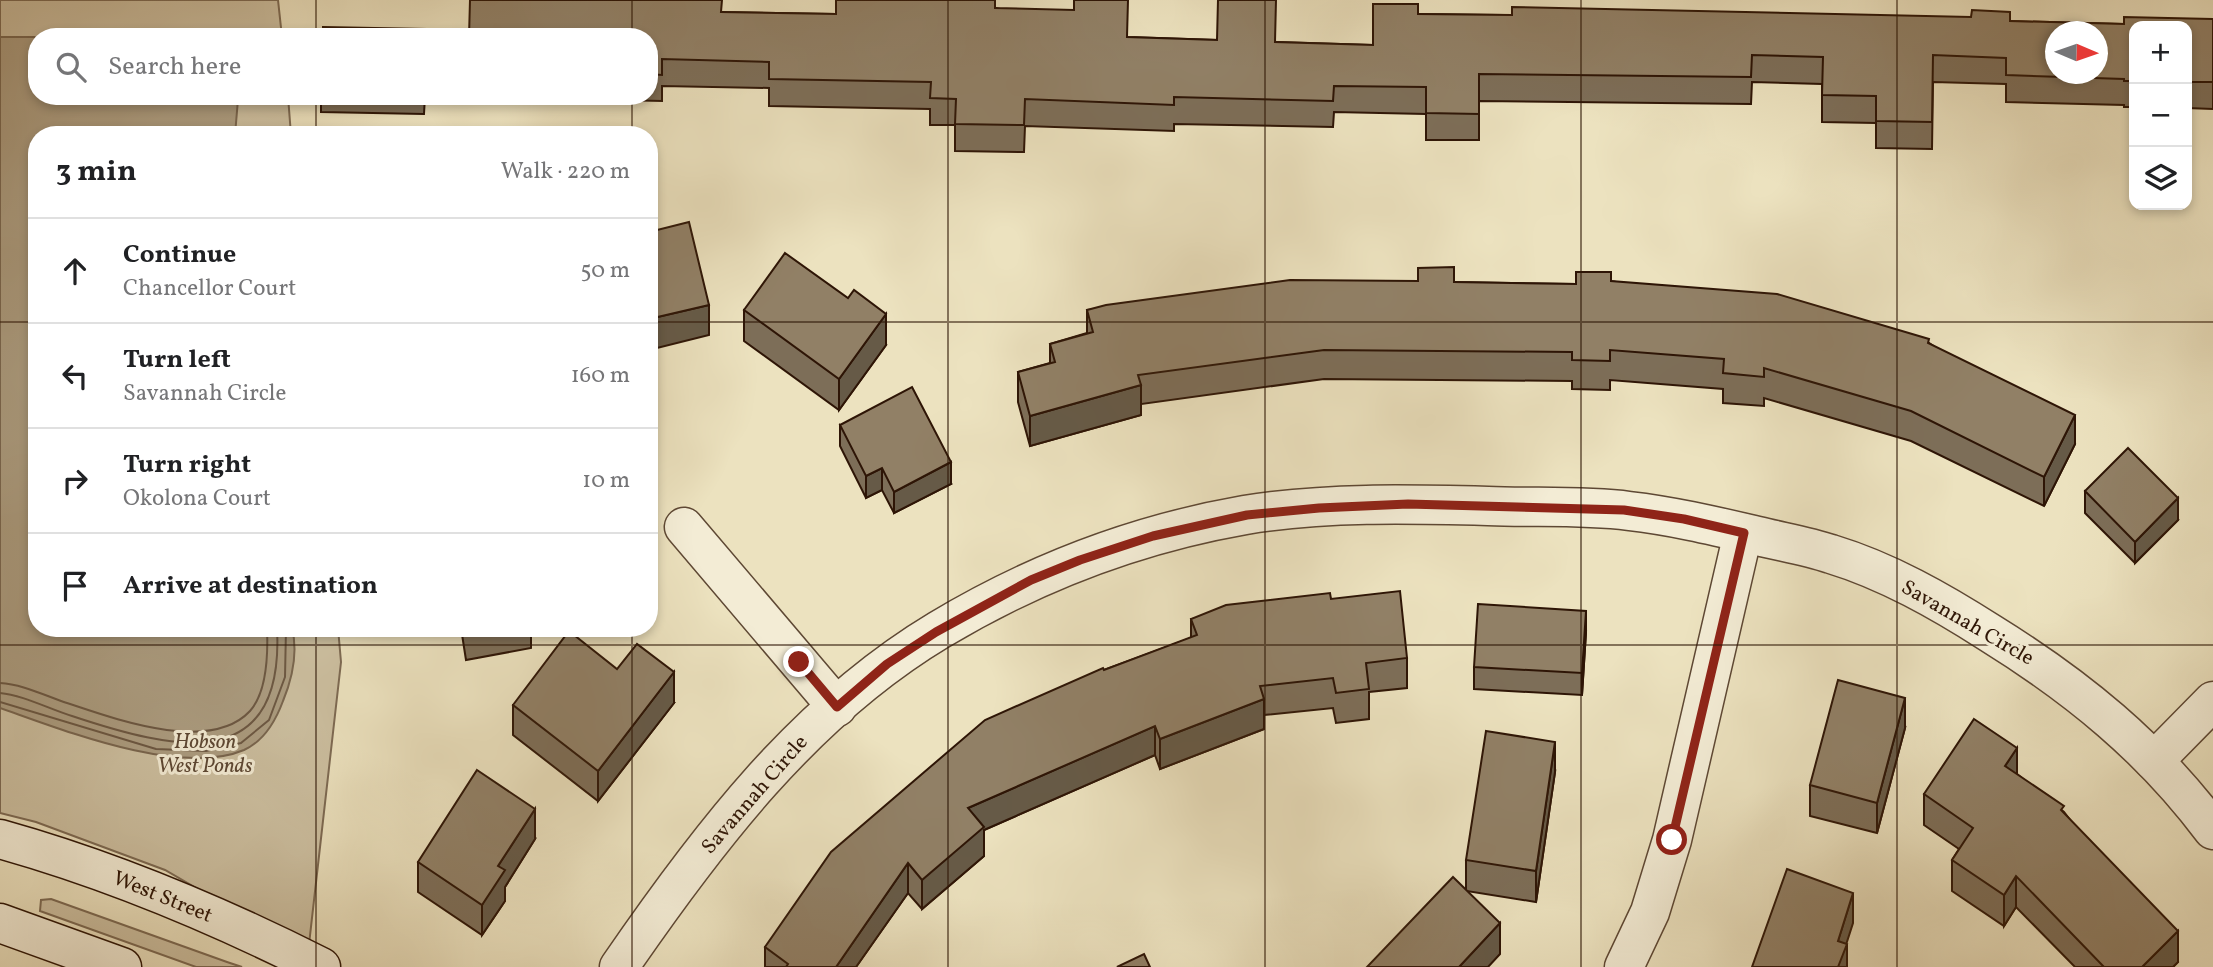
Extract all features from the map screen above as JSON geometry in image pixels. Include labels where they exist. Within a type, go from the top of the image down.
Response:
[{"type":"street","name":"Savannah Circle","points":[[619,967],[719,830],[792,746],[887,664],[936,632],[1031,580],[1080,560],[1153,536],[1247,515],[1319,508],[1408,504],[1624,510],[1684,519],[1831,554],[1889,577],[1948,606],[2048,669],[2116,723],[2186,794],[2213,830]]},
{"type":"street","points":[[684,527],[837,707]]},
{"type":"street","points":[[1624,967],[1650,912],[1672,840],[1744,533]]},
{"type":"street","points":[[2154,761],[2213,701]]},
{"type":"street","name":"West Street","points":[[0,839],[53,854],[134,884],[213,916],[321,967]]},
{"type":"street","points":[[0,923],[122,967]]},
{"type":"green space","name":"Hobson West Ponds","points":[[0,0],[278,0],[281,28],[28,28],[28,105],[289,105],[290,126],[28,126],[28,637],[339,637],[341,662],[308,953],[165,870],[36,822],[0,813]]},
{"type":"green space","points":[[51,899],[242,967],[196,967],[40,911],[41,900]]},
{"type":"water","points":[[0,37],[28,37],[28,105],[238,105],[236,126],[28,126],[28,637],[293,637],[294,646],[289,684],[277,715],[268,729],[258,741],[244,750],[218,757],[188,758],[122,747],[0,708]]},
{"type":"building","points":[[470,0],[722,0],[721,12],[836,14],[836,0],[995,0],[995,8],[1074,10],[1074,0],[1128,0],[1127,37],[1217,40],[1218,0],[1276,0],[1275,42],[1373,45],[1373,4],[1418,4],[1418,14],[1512,15],[1512,7],[1971,17],[1972,10],[2010,12],[2010,21],[2045,22],[2045,76],[2006,75],[2006,58],[1933,55],[1932,122],[1876,121],[1876,96],[1822,95],[1823,57],[1752,55],[1751,77],[1479,74],[1479,114],[1426,113],[1426,87],[1334,86],[1333,101],[1174,97],[1174,105],[1025,99],[1024,125],[955,124],[956,99],[930,98],[931,82],[769,79],[769,62],[662,59],[662,75],[658,75],[658,28],[469,28]]},
{"type":"building","points":[[2124,17],[2213,19],[2213,82],[2192,82],[2192,21],[2129,21],[2129,81],[2108,78],[2108,24],[2124,24]]},
{"type":"building","points":[[689,222],[709,305],[658,317],[658,230]]},
{"type":"building","points":[[785,253],[848,298],[854,290],[886,314],[839,379],[744,310]]},
{"type":"building","points":[[1454,267],[1454,282],[1576,284],[1576,272],[1611,272],[1611,281],[1777,294],[1929,339],[1928,343],[2075,415],[2044,477],[1911,411],[1764,368],[1764,377],[1723,373],[1724,359],[1610,350],[1610,361],[1572,360],[1572,352],[1324,350],[1138,375],[1141,385],[1030,416],[1018,372],[1055,362],[1050,344],[1093,332],[1087,310],[1106,305],[1290,280],[1418,281],[1418,268]]},
{"type":"building","points":[[912,387],[951,462],[894,492],[882,468],[866,476],[840,425]]},
{"type":"building","points":[[2128,448],[2178,498],[2135,542],[2085,491]]},
{"type":"building","points":[[1400,591],[1407,658],[1366,663],[1369,689],[1336,693],[1333,678],[1260,686],[1264,699],[1160,739],[1155,726],[968,808],[984,827],[922,880],[908,863],[836,967],[786,967],[788,964],[765,947],[831,852],[985,720],[1103,668],[1104,670],[1197,635],[1191,619],[1226,605],[1330,593],[1331,599]]},
{"type":"building","points":[[1478,604],[1586,611],[1582,673],[1474,667]]},
{"type":"building","points":[[564,637],[577,637],[617,669],[637,644],[674,672],[598,771],[513,705]]},
{"type":"building","points":[[1838,680],[1905,698],[1877,803],[1810,785]]},
{"type":"building","points":[[1974,719],[2017,748],[2005,766],[2064,806],[2061,810],[2178,931],[2142,967],[2104,967],[2016,876],[2004,895],[1952,860],[1973,828],[1924,794]]},
{"type":"building","points":[[1486,731],[1555,742],[1536,871],[1466,860]]},
{"type":"building","points":[[477,770],[535,809],[498,866],[505,870],[482,905],[418,862]]},
{"type":"building","points":[[1787,869],[1853,893],[1838,941],[1847,944],[1838,967],[1752,967]]},
{"type":"building","points":[[1453,877],[1500,923],[1459,967],[1367,967]]},
{"type":"building","points":[[1144,954],[1150,967],[1117,967]]},
{"type":"route","points":[[799,662],[837,707],[887,664],[936,632],[1031,580],[1080,560],[1153,536],[1247,515],[1408,504],[1624,510],[1684,519],[1744,533],[1672,840]]}]
